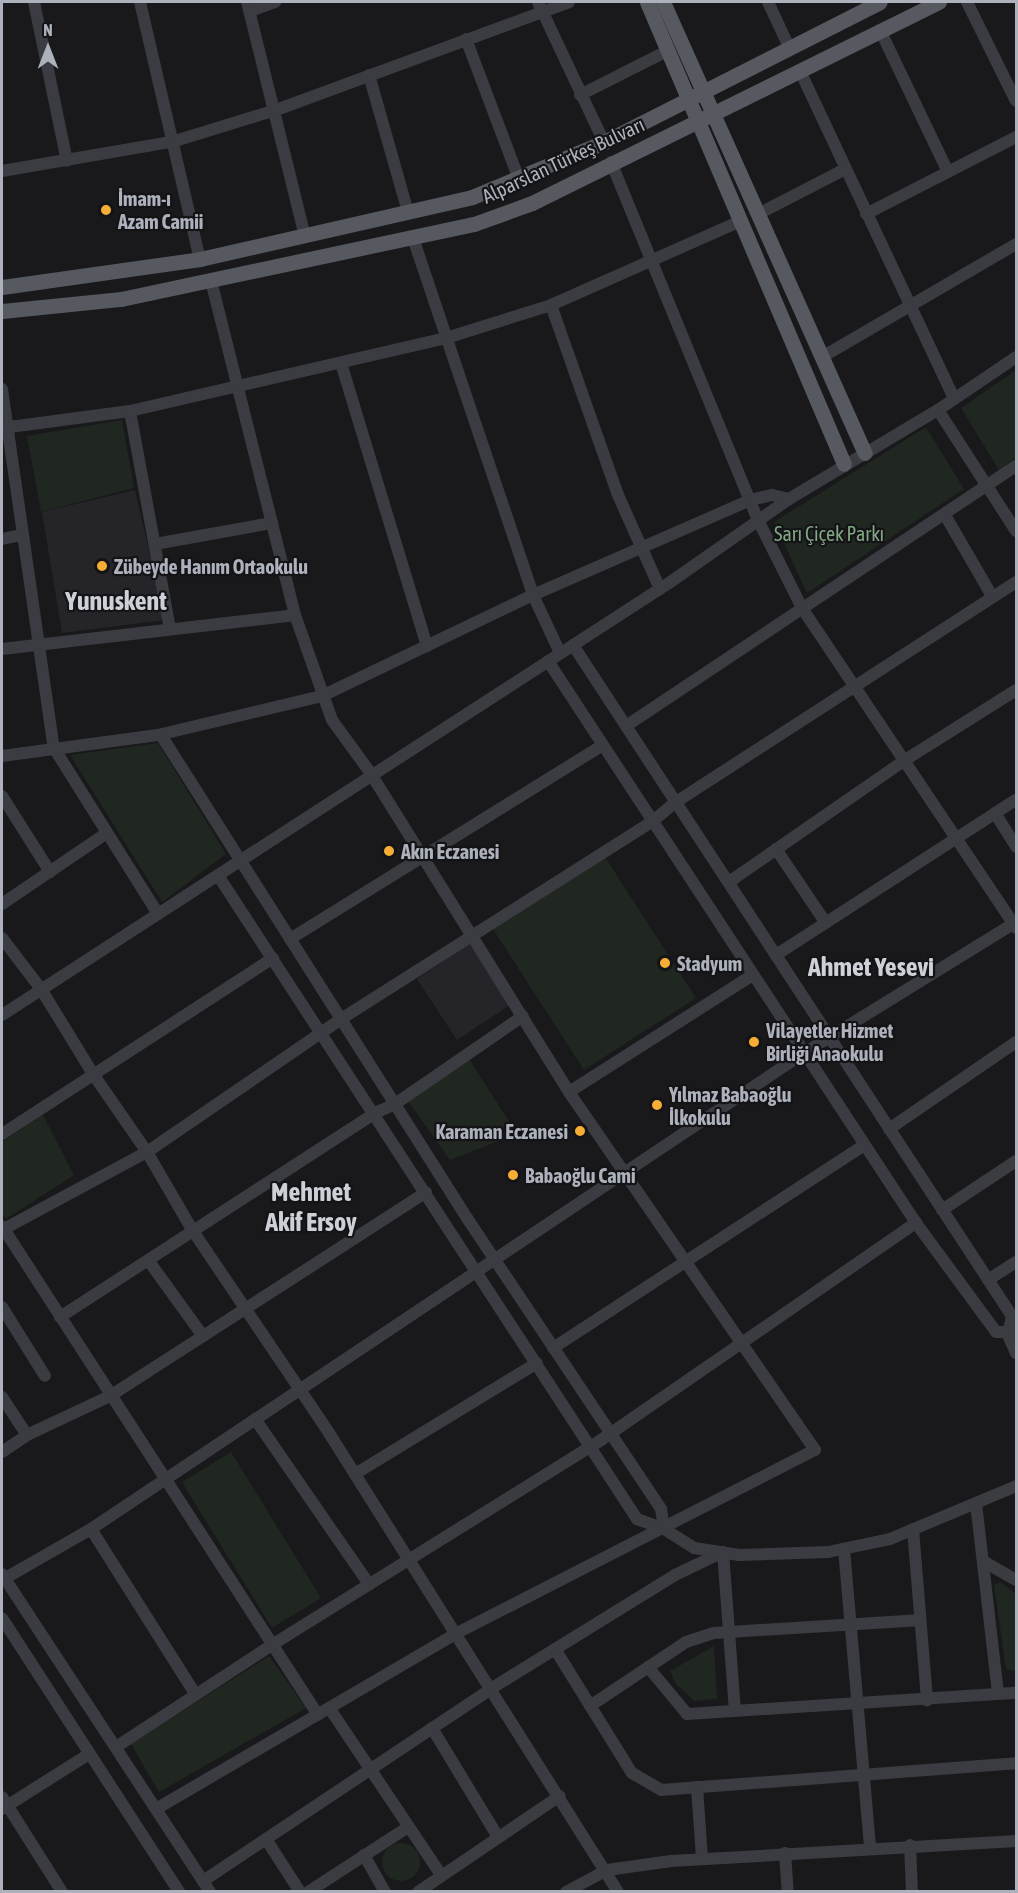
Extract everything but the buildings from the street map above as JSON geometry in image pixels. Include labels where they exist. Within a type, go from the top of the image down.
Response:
[{"type":"main road","points":[[647,2],[844,464]]},
{"type":"main road","points":[[663,2],[865,453]]},
{"type":"main road","name":"Alparslan Türkeş Bulvarı","points":[[2,287],[200,259],[472,197],[604,142],[687,96],[879,2]]},
{"type":"main road","name":"Alparslan Türkeş Bulvarı","points":[[2,311],[121,299],[474,224],[532,203],[697,119],[939,2]]},
{"type":"street","points":[[34,2],[67,161]]},
{"type":"street","points":[[140,2],[175,141],[200,259]]},
{"type":"street","points":[[275,2],[248,6],[276,110],[305,236]]},
{"type":"street","points":[[2,171],[175,141],[276,110],[466,39],[540,6],[569,2]]},
{"type":"street","points":[[768,2],[789,46]]},
{"type":"street","points":[[967,2],[1017,101]]},
{"type":"street","points":[[540,6],[580,96],[604,142]]},
{"type":"street","points":[[880,30],[948,172]]},
{"type":"street","points":[[466,39],[519,179]]},
{"type":"street","points":[[580,96],[669,50]]},
{"type":"street","points":[[800,71],[954,398]]},
{"type":"street","points":[[369,75],[408,212]]},
{"type":"street","points":[[866,214],[1017,137]]},
{"type":"street","points":[[611,162],[758,520],[802,608],[1016,925],[831,1040],[804,1053],[479,1273],[300,1388],[91,1529],[3,1577],[206,1886],[266,1839],[492,1688],[675,1575],[723,1552]]},
{"type":"street","points":[[758,214],[845,169]]},
{"type":"street","points":[[5,427],[130,411],[446,338],[551,305],[741,221]]},
{"type":"street","points":[[413,238],[533,595],[560,653]]},
{"type":"street","points":[[822,357],[911,308],[1017,244]]},
{"type":"street","points":[[156,1809],[457,1633],[815,1450],[743,1341],[569,1092],[372,775],[332,720],[295,615],[211,280]]},
{"type":"street","points":[[551,305],[618,495],[660,589]]},
{"type":"street","points":[[2,1015],[219,877],[660,589],[758,520],[844,464],[938,410],[1016,358]]},
{"type":"street","points":[[341,363],[427,646]]},
{"type":"street","points":[[2,389],[5,427],[54,748],[158,914]]},
{"type":"street","points":[[938,410],[986,487],[1017,531]]},
{"type":"street","points":[[130,411],[170,628]]},
{"type":"street","points":[[626,726],[1017,466]]},
{"type":"street","points":[[2,756],[161,735],[322,696],[533,595],[750,500],[772,495],[789,500]]},
{"type":"street","points":[[945,515],[992,596]]},
{"type":"street","points":[[155,544],[272,523]]},
{"type":"street","points":[[2,539],[21,536]]},
{"type":"street","points":[[318,1715],[168,1479],[110,1396],[2,1229],[147,1152],[341,1019],[472,934],[653,822],[676,802],[1017,582]]},
{"type":"street","points":[[2,649],[295,615]]},
{"type":"street","points":[[573,645],[1012,1316],[1012,1333],[1017,1353]]},
{"type":"street","points":[[548,661],[915,1223],[989,1325],[996,1332],[1012,1333]]},
{"type":"street","points":[[729,882],[905,760],[1017,690]]},
{"type":"street","points":[[161,735],[495,1260],[661,1509],[664,1529]]},
{"type":"street","points":[[290,939],[422,854],[603,745]]},
{"type":"street","points":[[2,796],[50,872]]},
{"type":"street","points":[[776,955],[1017,800]]},
{"type":"street","points":[[995,813],[1017,847]]},
{"type":"street","points":[[2,904],[107,833]]},
{"type":"street","points":[[776,849],[826,923]]},
{"type":"street","points":[[219,877],[375,1113],[637,1519],[664,1529],[694,1548],[723,1552],[844,1549],[891,1539],[1017,1486]]},
{"type":"street","points":[[2,938],[41,989],[93,1074],[147,1152],[193,1231],[356,1474],[560,1796],[618,1892]]},
{"type":"street","points":[[2,1134],[273,958]]},
{"type":"street","points":[[569,1092],[753,975]]},
{"type":"street","points":[[60,1317],[375,1113],[395,1104],[523,1016]]},
{"type":"street","points":[[889,1129],[1017,1042]]},
{"type":"street","points":[[554,1348],[864,1145]]},
{"type":"street","points":[[942,1210],[1017,1161]]},
{"type":"street","points":[[2,1452],[27,1436],[110,1396],[426,1192]]},
{"type":"street","points":[[116,1747],[274,1643],[610,1434],[915,1223]]},
{"type":"street","points":[[148,1260],[203,1336]]},
{"type":"street","points":[[988,1280],[1017,1262]]},
{"type":"street","points":[[2,1307],[45,1376]]},
{"type":"street","points":[[356,1474],[537,1363]]},
{"type":"street","points":[[2,1396],[27,1436]]},
{"type":"street","points":[[255,1419],[369,1584]]},
{"type":"street","points":[[1001,1492],[1017,1498]]},
{"type":"street","points":[[976,1503],[998,1694]]},
{"type":"street","points":[[91,1529],[196,1695]]},
{"type":"street","points":[[913,1529],[918,1620],[927,1700]]},
{"type":"street","points":[[844,1549],[870,1848]]},
{"type":"street","points":[[723,1552],[727,1632],[735,1711]]},
{"type":"street","points":[[982,1561],[1017,1580]]},
{"type":"street","points":[[2,1618],[178,1892]]},
{"type":"street","points":[[590,1706],[686,1642],[727,1632],[918,1620]]},
{"type":"street","points":[[555,1649],[632,1773],[662,1790],[1017,1763]]},
{"type":"street","points":[[648,1667],[687,1714],[856,1701],[927,1700],[1017,1693]]},
{"type":"street","points":[[330,1708],[441,1875]]},
{"type":"street","points":[[432,1728],[498,1837]]},
{"type":"street","points":[[62,1892],[3,1804],[89,1754]]},
{"type":"street","points":[[698,1786],[702,1859]]},
{"type":"street","points":[[418,1892],[560,1796]]},
{"type":"street","points":[[308,1892],[408,1827]]},
{"type":"street","points":[[266,1839],[300,1892]]},
{"type":"street","points":[[566,1892],[606,1870],[702,1859],[910,1845],[1017,1841]]},
{"type":"street","points":[[910,1845],[912,1892]]},
{"type":"street","points":[[785,1853],[788,1892]]},
{"type":"street","points":[[364,1855],[385,1892]]},
{"type":"shaded area","name":"Zübeyde Hanım Ortaokulu","points":[[135,490],[165,620],[62,633],[42,512]]},
{"type":"shaded area","points":[[470,944],[510,1005],[457,1040],[417,979]]},
{"type":"green space","points":[[1015,371],[1016,457],[999,470],[961,408]]},
{"type":"green space","points":[[122,420],[134,488],[41,512],[27,436]]},
{"type":"green space","name":"Sarı Çiçek Parkı","points":[[926,427],[964,489],[807,593],[774,522]]},
{"type":"green space","points":[[158,743],[226,854],[162,902],[70,755]]},
{"type":"green space","points":[[605,857],[696,998],[584,1070],[493,929]]},
{"type":"green space","points":[[469,1059],[517,1134],[450,1160],[407,1100]]},
{"type":"green space","points":[[43,1115],[74,1175],[6,1219],[2,1213],[2,1142]]},
{"type":"green space","points":[[231,1452],[321,1598],[272,1628],[182,1482]]},
{"type":"green space","points":[[1000,1582],[1016,1594],[1016,1671],[1006,1669],[994,1585]]},
{"type":"green space","points":[[714,1646],[717,1699],[694,1701],[676,1684],[670,1671]]},
{"type":"green space","points":[[269,1656],[306,1708],[159,1792],[131,1744]]},
{"type":"green space","points":[[401,1843],[414,1849],[420,1862],[414,1875],[401,1881],[388,1875],[382,1862],[388,1849]]},
{"type":"place","name":"İmam-ı Azam Camii","points":[[106,210]]},
{"type":"place","name":"Zübeyde Hanım Ortaokulu","points":[[102,566]]},
{"type":"place","name":"Akın Eczanesi","points":[[389,851]]},
{"type":"place","name":"Stadyum","points":[[665,963]]},
{"type":"place","name":"Vilayetler Hizmet Birliği Anaokulu","points":[[754,1042]]},
{"type":"place","name":"Yılmaz Babaoğlu İlkokulu","points":[[657,1105]]},
{"type":"place","name":"Karaman Eczanesi","points":[[580,1131]]},
{"type":"place","name":"Babaoğlu Cami","points":[[513,1175]]},
{"type":"district","name":"Yunuskent","points":[[116,602]]},
{"type":"district","name":"Ahmet Yesevi","points":[[871,968]]},
{"type":"district","name":"Mehmet Akif Ersoy","points":[[311,1208]]}]
